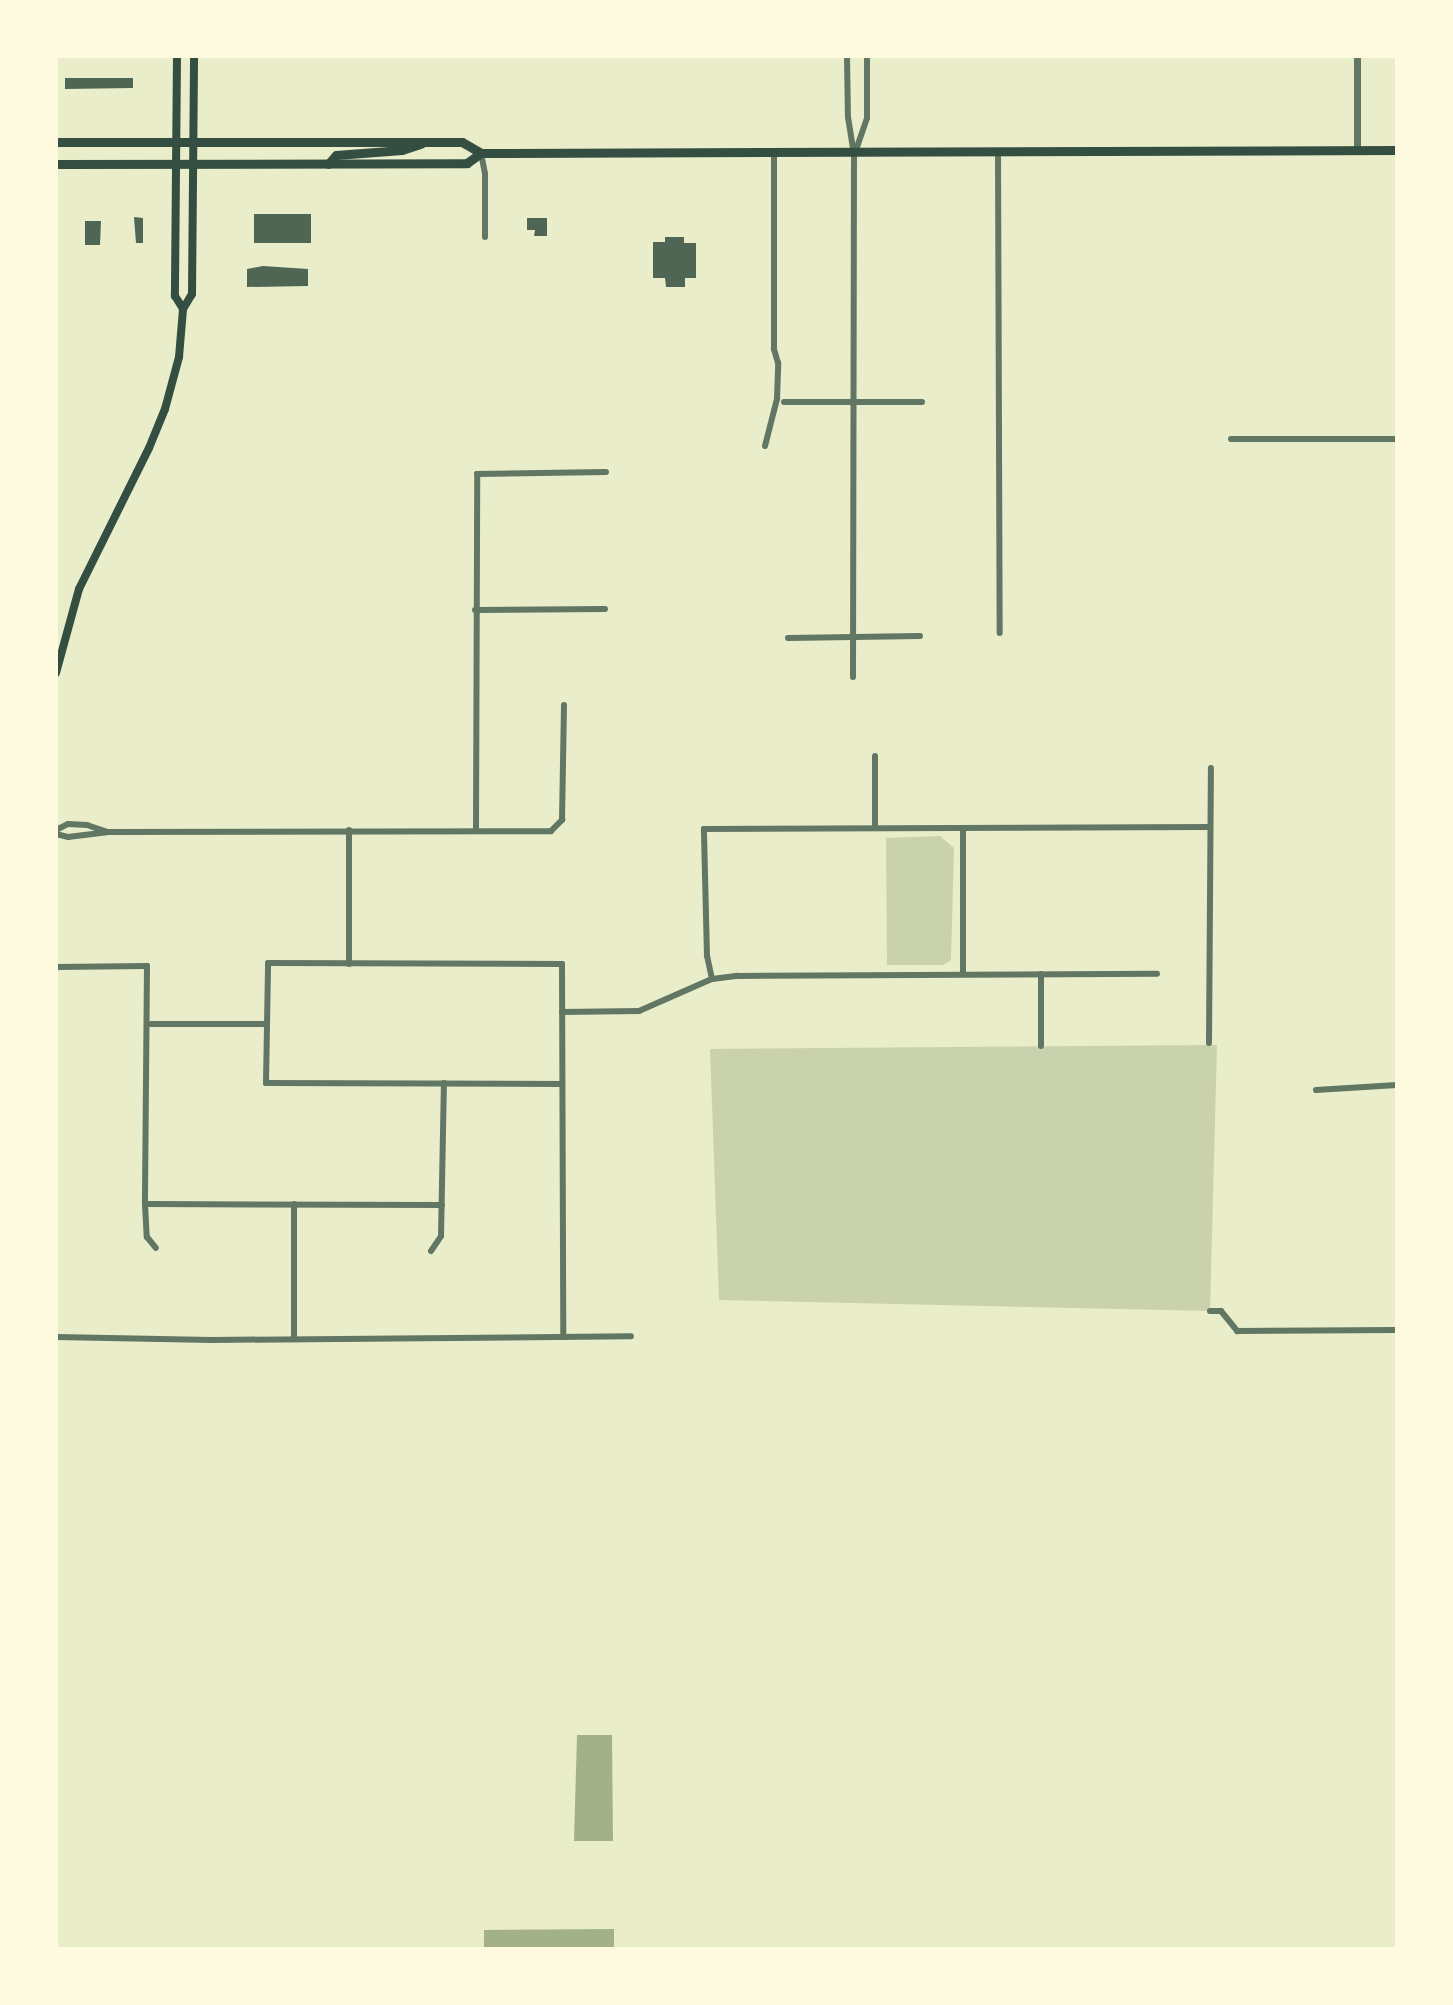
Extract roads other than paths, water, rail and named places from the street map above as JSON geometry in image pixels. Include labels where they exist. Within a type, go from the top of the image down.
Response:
[{"type":"main road","points":[[177,56],[175,296],[183,309]]},
{"type":"main road","points":[[56,673],[79,589],[165,409],[179,357],[183,309],[192,294],[194,56]]},
{"type":"main road","points":[[56,142],[428,141],[462,142],[481,153],[1397,150]]},
{"type":"main road","points":[[328,164],[336,155],[402,150],[428,141]]},
{"type":"main road","points":[[56,164],[467,163],[481,153]]},
{"type":"street","points":[[847,56],[848,117],[854,153],[853,677]]},
{"type":"street","points":[[854,153],[867,118],[867,56]]},
{"type":"street","points":[[1357,56],[1357,150]]},
{"type":"street","points":[[848,81],[867,81]]},
{"type":"street","points":[[481,153],[485,174],[485,237]]},
{"type":"street","points":[[765,446],[777,399],[774,153]]},
{"type":"street","points":[[998,153],[1000,633]]},
{"type":"street","points":[[784,402],[922,402]]},
{"type":"street","points":[[1231,439],[1397,439]]},
{"type":"street","points":[[476,828],[477,474],[606,472]]},
{"type":"street","points":[[475,610],[605,609]]},
{"type":"street","points":[[788,638],[920,636]]},
{"type":"street","points":[[56,832],[89,837],[107,832],[476,828],[551,831],[562,820],[564,705]]},
{"type":"street","points":[[875,756],[875,828]]},
{"type":"street","points":[[1209,1043],[1211,768]]},
{"type":"street","points":[[56,832],[68,824],[87,825],[107,832]]},
{"type":"street","points":[[712,979],[707,956],[704,829],[1210,827]]},
{"type":"street","points":[[963,828],[963,974]]},
{"type":"street","points":[[349,830],[349,964]]},
{"type":"street","points":[[562,1084],[266,1083],[268,963],[562,964],[563,1337]]},
{"type":"street","points":[[56,967],[147,966],[145,1204],[147,1237],[156,1248]]},
{"type":"street","points":[[1041,974],[1041,1046]]},
{"type":"street","points":[[562,1012],[639,1011],[712,979],[1157,974]]},
{"type":"street","points":[[147,1024],[266,1024]]},
{"type":"street","points":[[431,1251],[441,1236],[444,1083]]},
{"type":"street","points":[[1316,1090],[1397,1085]]},
{"type":"street","points":[[145,1204],[442,1205]]},
{"type":"street","points":[[294,1204],[294,1338]]},
{"type":"street","points":[[1210,1311],[1221,1311],[1237,1331],[1397,1330]]},
{"type":"street","points":[[56,1337],[631,1336]]}]
